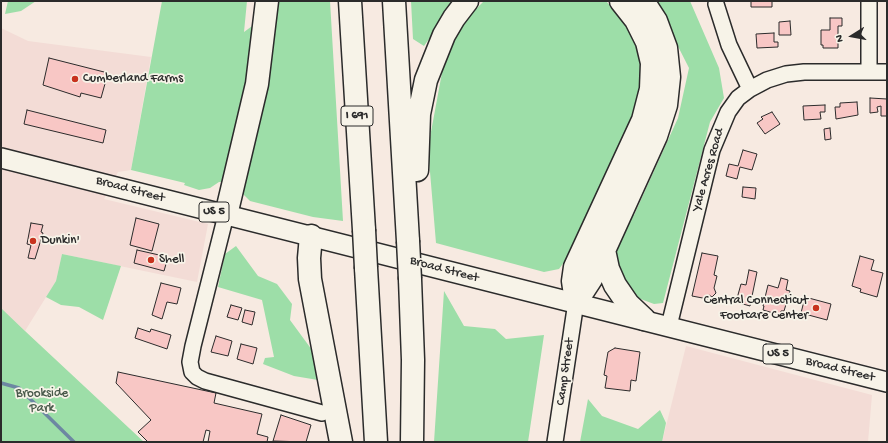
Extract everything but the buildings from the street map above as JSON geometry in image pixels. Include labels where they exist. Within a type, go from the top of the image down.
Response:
[{"type":"highway","points":[[226,215],[257,84],[267,1]]},
{"type":"highway","name":"I 691","points":[[350,1],[376,442]]},
{"type":"highway","points":[[394,1],[410,280],[413,360],[412,442]]},
{"type":"highway","points":[[407,232],[415,186],[418,123],[424,89],[444,34],[467,1]]},
{"type":"highway","points":[[576,302],[572,281],[575,268],[643,120],[651,89],[652,64],[647,42],[636,20],[621,1]]},
{"type":"highway","points":[[576,302],[590,282],[656,136],[668,95],[669,72],[665,44],[656,20],[643,1]]},
{"type":"highway","points":[[311,236],[308,258],[310,279],[342,442]]},
{"type":"highway","points":[[604,250],[608,269],[615,285],[625,300],[644,319]]},
{"type":"main road","name":"Broad Street","points":[[1,158],[644,319],[887,382]]},
{"type":"street","points":[[869,1],[869,72]]},
{"type":"street","points":[[716,4],[729,45],[750,89]]},
{"type":"street","name":"Yale Acres Road","points":[[670,326],[712,150],[728,112],[738,98],[750,89],[767,80],[786,74],[804,72],[887,72]]},
{"type":"street","points":[[226,215],[193,346],[190,362],[192,372],[205,381],[322,413]]},
{"type":"street","name":"Camp Street","points":[[555,442],[576,302]]},
{"type":"shaded area","points":[[1,28],[28,41],[151,57],[131,170],[118,172],[104,199],[208,224],[197,282],[62,254],[56,281],[25,331],[1,308]]},
{"type":"shaded area","points":[[686,346],[872,395],[868,442],[662,442]]},
{"type":"green space","points":[[8,1],[36,1],[21,11],[5,14]]},
{"type":"green space","points":[[162,1],[247,1],[244,32],[259,21],[228,176],[222,182],[219,182],[210,188],[199,190],[184,185],[185,183],[131,170]]},
{"type":"green space","points":[[275,1],[330,1],[343,221],[313,217],[250,201],[242,193]]},
{"type":"green space","points":[[411,1],[456,1],[424,46],[413,39]]},
{"type":"green space","points":[[484,1],[606,1],[629,27],[637,47],[643,81],[639,105],[573,250],[559,269],[544,272],[436,243],[428,148],[446,51],[465,20]]},
{"type":"green space","points":[[655,1],[690,1],[719,68],[724,98],[710,122],[663,303],[654,304],[638,298],[625,285],[614,255],[629,213],[634,215],[678,118],[689,68]]},
{"type":"green space","points":[[236,246],[258,276],[277,284],[292,304],[290,320],[312,350],[318,380],[294,376],[263,364],[265,358],[274,357],[262,300],[218,287],[225,254]]},
{"type":"green space","points":[[62,254],[121,266],[103,320],[79,307],[61,305],[46,297],[56,281]]},
{"type":"green space","points":[[444,291],[464,326],[495,329],[506,339],[544,335],[528,442],[434,442]]},
{"type":"green space","name":"Brookside Park","points":[[1,308],[25,331],[144,442],[1,442]]},
{"type":"green space","points":[[588,399],[602,416],[638,429],[660,410],[666,423],[662,442],[580,442]]},
{"type":"waterway","points":[[1,383],[19,388],[74,442]]},
{"type":"place","name":"Cumberland Farms","points":[[75,79]]},
{"type":"place","name":"Dunkin'","points":[[33,241]]},
{"type":"place","name":"Shell","points":[[151,260]]},
{"type":"place","name":"Central Connecticut Footcare Center","points":[[816,308]]}]
